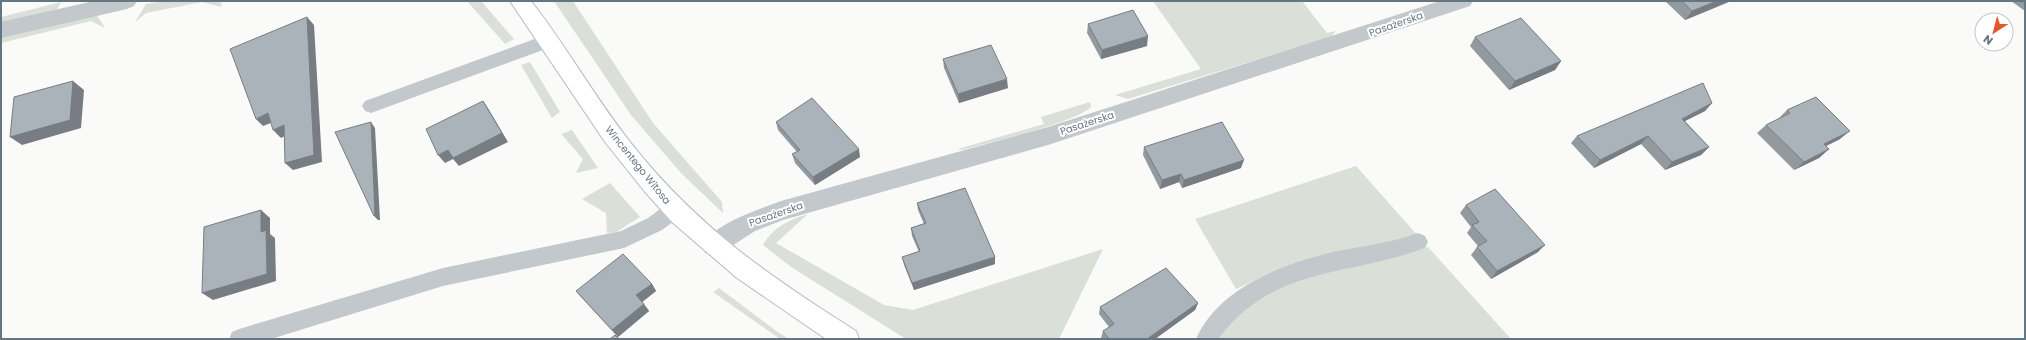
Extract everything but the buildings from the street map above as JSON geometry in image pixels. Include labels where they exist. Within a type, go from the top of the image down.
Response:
[{"type":"street","points":[[1,30],[127,1]]},
{"type":"street","name":"Wincentego Witosa","points":[[520,1],[600,118],[654,188],[674,210],[713,246],[790,303],[847,339]]},
{"type":"street","name":"Pasażerska","points":[[713,246],[747,224],[781,211],[1048,136],[1338,43],[1463,1]]},
{"type":"lane","points":[[371,106],[548,40]]},
{"type":"lane","points":[[239,339],[443,277],[624,239],[655,224],[674,210]]},
{"type":"lane","points":[[1206,339],[1223,317],[1237,303],[1263,286],[1295,272],[1329,262],[1377,254],[1418,242]]},
{"type":"shaded area","points":[[164,1],[220,1],[222,7],[202,2],[146,13],[135,22],[146,4]]},
{"type":"shaded area","points":[[467,1],[481,1],[514,39],[505,44]]},
{"type":"shaded area","points":[[554,1],[573,1],[653,123],[722,202],[723,213],[681,173],[631,115]]},
{"type":"shaded area","points":[[1153,1],[1302,1],[1327,33],[1336,31],[1331,37],[1128,99],[1115,95],[1201,69]]},
{"type":"shaded area","points":[[61,2],[56,11],[1,24],[1,17]]},
{"type":"shaded area","points":[[96,14],[105,28],[91,21],[1,43],[1,36]]},
{"type":"shaded area","points":[[530,62],[560,112],[552,118],[521,65]]},
{"type":"shaded area","points":[[1090,102],[1091,107],[1067,120],[962,150],[958,149],[1044,124],[1041,117]]},
{"type":"shaded area","points":[[572,130],[598,168],[576,173],[583,159],[561,134]]},
{"type":"shaded area","points":[[1356,166],[1419,237],[1272,272],[1236,289],[1195,219]]},
{"type":"shaded area","points":[[610,183],[640,217],[616,232],[607,233],[606,213],[582,199]]},
{"type":"shaded area","points":[[808,214],[776,243],[884,305],[913,310],[1103,249],[1059,339],[906,339],[791,267],[763,245],[772,233],[782,225]]},
{"type":"shaded area","points":[[1428,247],[1511,339],[1216,339],[1245,306],[1299,277],[1399,256]]},
{"type":"shaded area","points":[[719,288],[789,339],[780,339],[713,292]]}]
